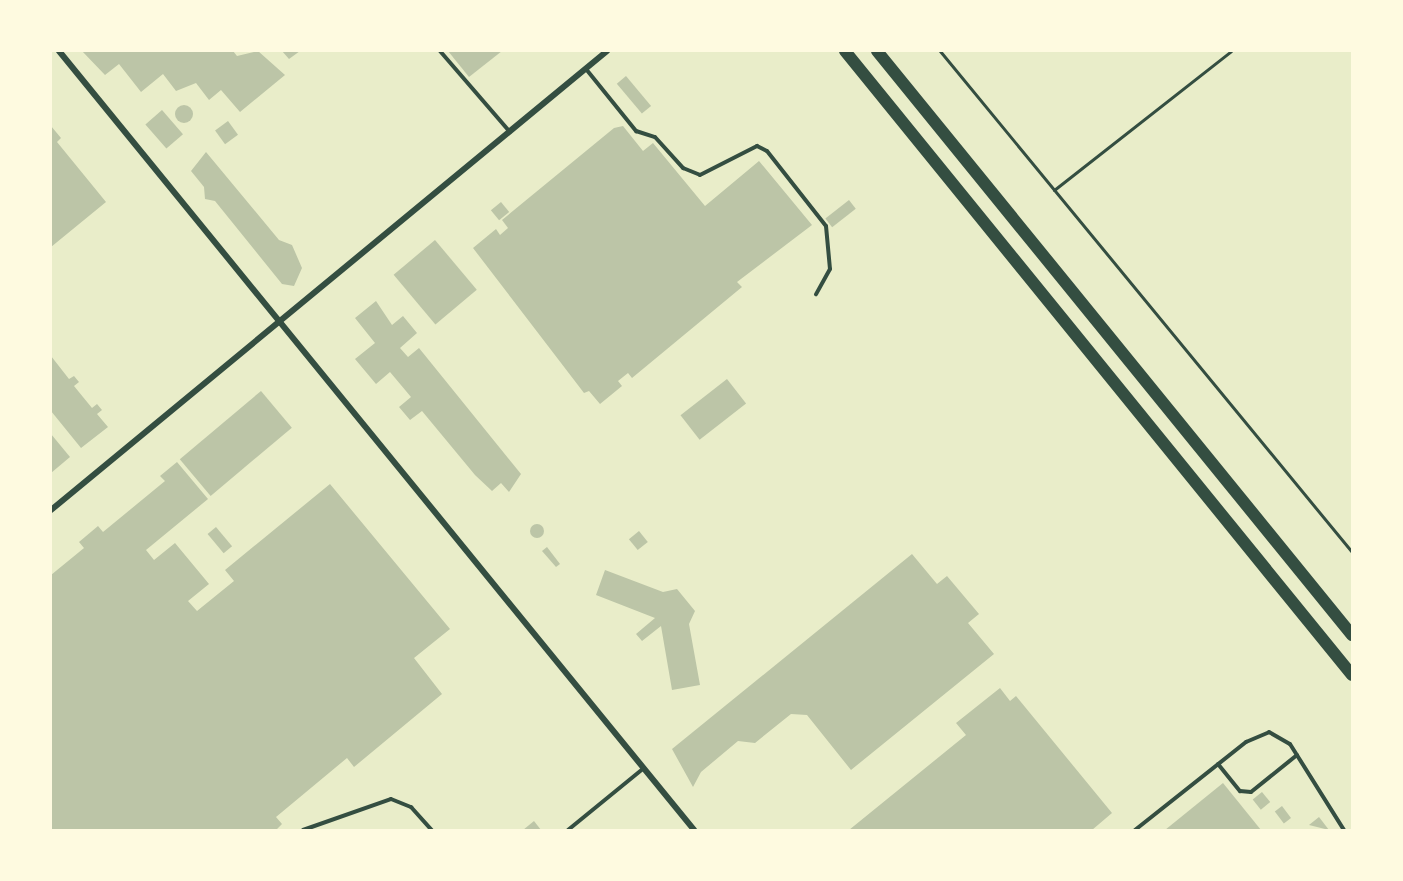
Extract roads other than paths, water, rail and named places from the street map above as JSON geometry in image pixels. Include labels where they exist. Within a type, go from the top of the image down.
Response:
[{"type":"main road","points":[[845,51],[1352,675]]},
{"type":"main road","points":[[877,51],[1352,635]]},
{"type":"street","points":[[59,51],[694,830]]},
{"type":"street","points":[[51,510],[281,325],[604,52]]},
{"type":"lane","points":[[440,51],[511,132]]},
{"type":"lane","points":[[586,69],[636,131],[655,137],[683,168],[700,175],[757,146],[767,151],[826,226],[830,269],[816,294]]},
{"type":"lane","points":[[1135,830],[1218,764],[1263,733],[1284,739],[1297,755],[1344,830]]},
{"type":"lane","points":[[1218,764],[1240,791],[1251,792],[1297,755]]},
{"type":"lane","points":[[568,830],[644,768]]},
{"type":"lane","points":[[303,830],[391,799],[411,807],[432,830]]}]
